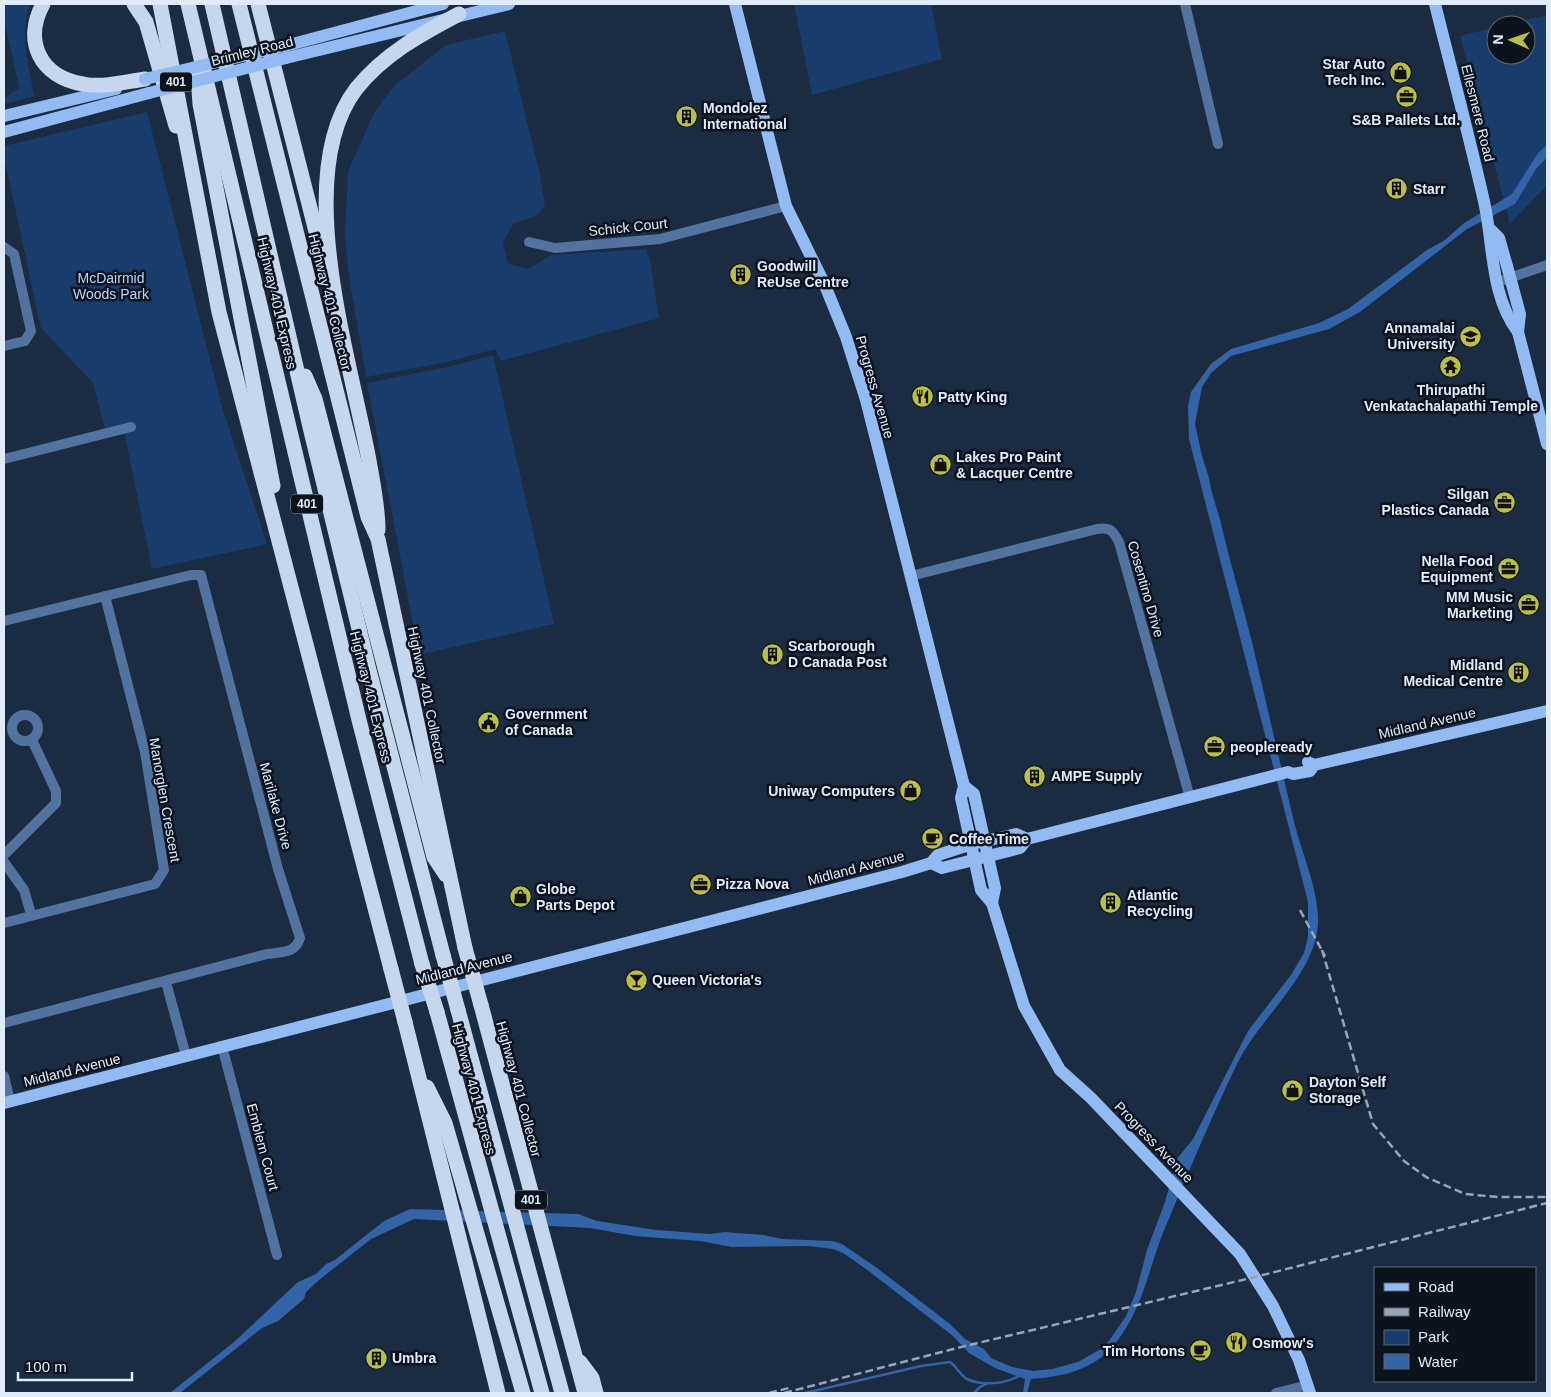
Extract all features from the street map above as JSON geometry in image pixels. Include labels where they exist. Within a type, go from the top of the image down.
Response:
[{"type":"highway","points":[[43,4],[34,29],[36,49],[43,63],[54,73],[84,85],[147,86]]},
{"type":"highway","points":[[134,4],[146,22],[174,124],[190,160]]},
{"type":"highway","name":"401","points":[[160,4],[219,312],[314,681],[405,1022],[496,1393]]},
{"type":"highway","name":"Highway 401 Express","points":[[188,4],[358,720],[422,964],[437,1012],[542,1393]]},
{"type":"highway","name":"Highway 401 Express","points":[[212,4],[369,670],[458,1010],[562,1393]]},
{"type":"highway","name":"Highway 401 Collector","points":[[240,4],[368,518],[378,539],[465,948],[585,1393]]},
{"type":"highway","points":[[258,4],[322,258],[332,281]]},
{"type":"highway","points":[[378,539],[378,515],[366,444],[332,281],[328,230],[328,172],[332,145],[342,117],[355,91],[388,57],[412,39],[460,14]]},
{"type":"highway","points":[[197,42],[200,104],[256,404],[314,681]]},
{"type":"highway","points":[[288,332],[315,399],[434,857],[450,882]]},
{"type":"highway","points":[[416,1066],[445,1123],[522,1393]]},
{"type":"highway","points":[[574,1354],[592,1378],[596,1393]]},
{"type":"main road","name":"Brimley Road","points":[[285,52],[443,4]]},
{"type":"main road","name":"Brimley Road","points":[[4,132],[147,86],[285,52],[509,4]]},
{"type":"main road","name":"Progress Avenue","points":[[735,4],[786,206],[824,283],[846,337],[866,400],[964,786],[961,798],[976,859],[981,890],[992,903],[1024,1006],[1060,1070],[1091,1098],[1240,1254],[1273,1306],[1309,1389]]},
{"type":"main road","name":"Ellesmere Road","points":[[1434,4],[1491,230],[1489,243],[1497,282],[1507,317],[1518,332]]},
{"type":"main road","name":"Brimley Road","points":[[4,116],[109,91],[147,86]]},
{"type":"main road","name":"Ellesmere Road","points":[[1491,230],[1499,238],[1520,314],[1518,332],[1547,444]]},
{"type":"main road","name":"Midland Avenue","points":[[931,863],[942,868],[1020,848],[1027,839],[1288,772],[1293,774],[1310,771],[1314,765],[1547,711]]},
{"type":"main road","name":"Progress Avenue","points":[[964,786],[974,794],[989,856],[995,888],[992,903]]},
{"type":"main road","name":"Midland Avenue","points":[[7,1102],[931,863],[938,855],[972,844],[1016,834],[1027,839]]},
{"type":"street","points":[[1185,4],[1218,144]]},
{"type":"street","name":"Schick Court","points":[[529,242],[555,248],[660,239],[786,206]]},
{"type":"street","points":[[4,247],[14,254],[31,331],[25,341],[4,346]]},
{"type":"street","points":[[1497,282],[1547,264]]},
{"type":"street","points":[[4,459],[131,428]]},
{"type":"street","name":"Cosentino Drive","points":[[911,576],[1097,529],[1108,528],[1113,531],[1119,542],[1190,798]]},
{"type":"street","name":"Marilake Drive","points":[[4,621],[190,575],[198,574],[203,578],[278,869],[299,932],[298,944],[292,950],[267,954],[4,1023]]},
{"type":"street","name":"Manorglen Crescent","points":[[4,923],[31,914],[155,884],[164,870],[145,752],[105,596]]},
{"type":"street","points":[[4,855],[56,803],[56,791],[32,740]]},
{"type":"street","points":[[4,862],[24,890],[31,914]]},
{"type":"street","points":[[166,982],[186,1056]]},
{"type":"street","name":"Emblem Court","points":[[222,1046],[277,1255]]},
{"type":"street","points":[[4,1076],[7,1102]]},
{"type":"street","points":[[1276,1393],[1309,1389]]},
{"type":"green space","points":[[4,4],[30,4],[25,27],[25,38],[34,96],[4,104],[4,98],[19,88],[4,19]]},
{"type":"green space","points":[[794,4],[931,4],[942,59],[812,95]]},
{"type":"green space","points":[[1547,15],[1547,185],[1510,224],[1460,36],[1486,30],[1486,65],[1536,65],[1536,18]]},
{"type":"green space","points":[[505,31],[540,175],[545,206],[536,216],[514,223],[503,242],[508,264],[529,269],[551,255],[646,249],[650,260],[659,318],[501,361],[495,349],[447,362],[366,377],[349,277],[345,232],[348,171],[375,111],[395,85],[446,45]]},
{"type":"green space","name":"McDairmid Woods Park","points":[[147,112],[222,407],[267,544],[152,569],[123,426],[105,429],[93,383],[41,328],[4,157],[4,146]]},
{"type":"green space","points":[[493,355],[554,624],[419,655],[367,383],[448,367]]},
{"type":"water","points":[[1547,145],[1547,157],[1536,169],[1515,204],[1467,229],[1360,312],[1329,329],[1231,356],[1211,373],[1202,387],[1195,424],[1252,642],[1294,822],[1313,885],[1318,910],[1318,923],[1315,942],[1298,978],[1259,1029],[1237,1064],[1165,1228],[1132,1318],[1124,1332],[1106,1354],[1097,1361],[1076,1371],[1031,1379],[1027,1393],[1023,1393],[1025,1379],[995,1368],[969,1353],[953,1336],[866,1269],[843,1253],[833,1249],[808,1246],[732,1247],[700,1241],[635,1236],[590,1228],[414,1219],[371,1239],[319,1280],[306,1292],[304,1299],[278,1321],[262,1328],[180,1393],[170,1393],[234,1342],[298,1282],[316,1274],[326,1264],[335,1260],[384,1221],[410,1209],[578,1214],[597,1221],[656,1230],[710,1234],[725,1232],[764,1235],[782,1239],[832,1241],[842,1244],[877,1268],[950,1324],[965,1339],[984,1349],[991,1358],[1012,1367],[1033,1371],[1052,1369],[1078,1362],[1101,1349],[1109,1341],[1126,1316],[1136,1292],[1147,1250],[1165,1202],[1177,1159],[1193,1139],[1248,1031],[1291,975],[1304,953],[1308,937],[1308,902],[1189,439],[1188,406],[1191,392],[1211,364],[1231,349],[1319,323],[1348,309],[1427,250],[1445,240],[1464,223],[1512,194],[1538,153]]},
{"type":"waterway","points":[[805,1393],[921,1366],[950,1362],[965,1378],[979,1383],[1000,1382],[1019,1376]]},
{"type":"waterway","points":[[974,1393],[986,1384]]},
{"type":"railway","points":[[1300,910],[1325,956]]},
{"type":"railway","points":[[1322,950],[1373,1124],[1404,1161],[1426,1177],[1465,1194],[1498,1197],[1547,1197]]},
{"type":"railway","points":[[784,1393],[957,1348],[1255,1277],[1547,1203]]},
{"type":"railway","points":[[769,1393],[789,1388]]},
{"type":"place","name":"Star Auto Tech Inc.","points":[[1401,72]]},
{"type":"place","name":"S&B Pallets Ltd.","points":[[1406,97]]},
{"type":"place","name":"Mondolez International","points":[[687,116]]},
{"type":"place","name":"Starr","points":[[1397,189]]},
{"type":"place","name":"Goodwill ReUse Centre","points":[[741,274]]},
{"type":"place","name":"Annamalai University","points":[[1471,336]]},
{"type":"place","name":"Thirupathi Venkatachalapathi Temple","points":[[1451,367]]},
{"type":"place","name":"Patty King","points":[[922,397]]},
{"type":"place","name":"Lakes Pro Paint & Lacquer Centre","points":[[940,465]]},
{"type":"place","name":"Silgan Plastics Canada","points":[[1505,502]]},
{"type":"place","name":"Nella Food Equipment","points":[[1509,569]]},
{"type":"place","name":"MM Music Marketing","points":[[1529,605]]},
{"type":"place","name":"Scarborough D Canada Post","points":[[772,654]]},
{"type":"place","name":"Midland Medical Centre","points":[[1519,673]]},
{"type":"place","name":"Government of Canada","points":[[489,722]]},
{"type":"place","name":"peopleready","points":[[1214,747]]},
{"type":"place","name":"AMPE Supply","points":[[1035,776]]},
{"type":"place","name":"Uniway Computers","points":[[911,791]]},
{"type":"place","name":"Coffee Time","points":[[933,839]]},
{"type":"place","name":"Pizza Nova","points":[[700,884]]},
{"type":"place","name":"Globe Parts Depot","points":[[520,897]]},
{"type":"place","name":"Atlantic Recycling","points":[[1111,903]]},
{"type":"place","name":"Queen Victoria's","points":[[636,980]]},
{"type":"place","name":"Dayton Self Storage","points":[[1293,1090]]},
{"type":"place","name":"Osmow's","points":[[1236,1343]]},
{"type":"place","name":"Tim Hortons","points":[[1201,1351]]},
{"type":"place","name":"Umbra","points":[[376,1358]]}]
